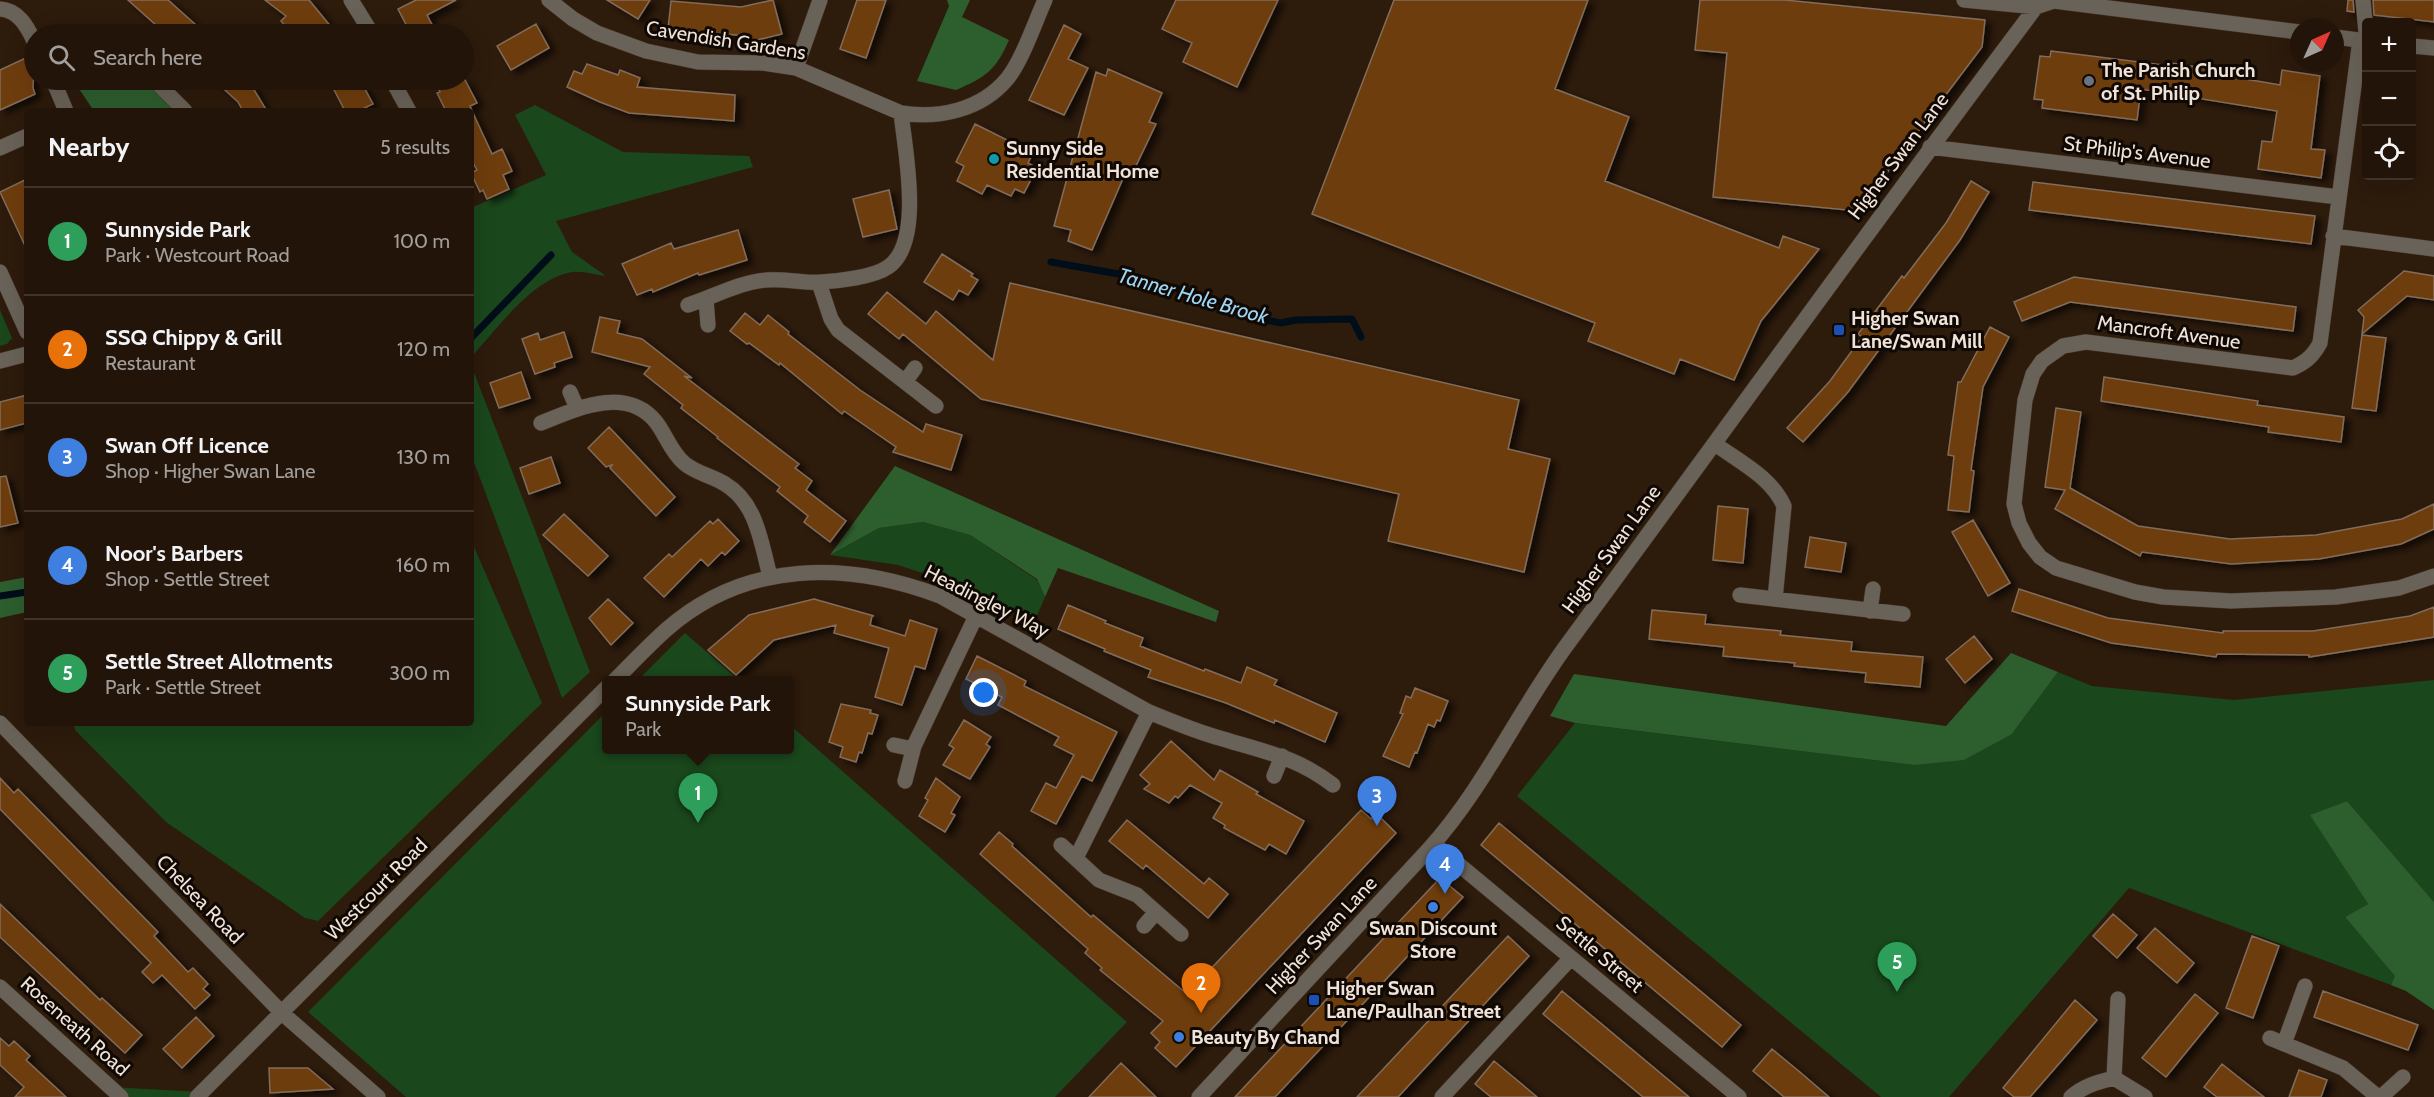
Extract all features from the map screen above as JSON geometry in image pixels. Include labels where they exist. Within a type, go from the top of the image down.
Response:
[{"type":"street","points":[[351,0],[366,24]]},
{"type":"street","name":"Cavendish Gardens","points":[[549,0],[573,19],[597,33],[646,51],[698,62],[762,63],[796,68],[902,113],[937,116],[980,101],[1008,78],[1045,0]]},
{"type":"street","points":[[796,68],[820,0]]},
{"type":"street","points":[[1964,0],[2036,4],[2054,1],[2290,31]]},
{"type":"street","name":"Mancroft Avenue","points":[[2363,0],[2363,18]]},
{"type":"street","name":"Higher Swan Lane","points":[[1199,1097],[1434,844],[1460,811],[1550,667],[2036,4]]},
{"type":"street","points":[[0,9],[12,12],[25,24]]},
{"type":"street","points":[[2344,37],[2362,38]]},
{"type":"street","points":[[2416,46],[2434,48]]},
{"type":"street","name":"Mancroft Avenue","points":[[2362,50],[2338,197],[2320,343],[2314,354],[2304,363],[2293,368],[2086,342],[2063,346],[2042,361],[2033,374],[2025,400],[2014,504],[2019,523],[2029,543],[2040,556],[2056,568],[2135,592],[2163,597],[2231,601],[2336,597],[2399,588],[2434,576]]},
{"type":"street","points":[[57,90],[65,108]]},
{"type":"street","points":[[164,90],[182,108]]},
{"type":"street","points":[[397,90],[407,108]]},
{"type":"street","points":[[688,305],[764,280],[799,280],[819,283],[877,273],[890,266],[900,254],[906,236],[909,205],[902,113]]},
{"type":"street","points":[[0,148],[24,137]]},
{"type":"street","name":"St Philip's Avenue","points":[[1930,147],[2338,197]]},
{"type":"street","points":[[2333,236],[2434,249]]},
{"type":"street","points":[[0,272],[24,325]]},
{"type":"street","points":[[819,283],[831,319],[838,330],[936,406]]},
{"type":"street","points":[[706,299],[708,325]]},
{"type":"street","points":[[0,361],[24,355]]},
{"type":"street","points":[[905,382],[915,368]]},
{"type":"street","points":[[570,392],[577,408]]},
{"type":"street","points":[[541,423],[577,408],[602,403],[626,404],[640,408],[651,416],[682,462],[722,482],[742,497],[756,523],[770,576]]},
{"type":"street","points":[[1715,444],[1769,483],[1778,493],[1784,506],[1774,599]]},
{"type":"street","name":"Headingley Way","points":[[620,676],[668,628],[730,590],[770,576],[821,571],[860,574],[904,582],[940,596],[1149,712],[1193,730],[1282,756],[1317,773],[1333,785]]},
{"type":"street","points":[[1870,610],[1873,589]]},
{"type":"street","points":[[1740,595],[1903,614]]},
{"type":"street","points":[[905,781],[913,749],[976,616]]},
{"type":"street","name":"Westcourt Road","points":[[197,1097],[602,692]]},
{"type":"street","points":[[1076,858],[1149,712]]},
{"type":"street","name":"Chelsea Road","points":[[0,723],[282,1013],[378,1097]]},
{"type":"street","points":[[894,745],[913,749]]},
{"type":"street","points":[[1274,776],[1282,756]]},
{"type":"street","name":"Settle Street","points":[[1434,844],[1739,1097]]},
{"type":"street","points":[[1061,845],[1099,880],[1137,895],[1181,934]]},
{"type":"street","points":[[1144,926],[1156,912]]},
{"type":"street","points":[[1447,1095],[1571,958]]},
{"type":"street","points":[[2305,986],[2277,1041],[2343,1068],[2380,1097],[2403,1077]]},
{"type":"street","name":"Roseneath Road","points":[[0,987],[121,1097]]},
{"type":"street","points":[[2114,1078],[2118,999]]},
{"type":"street","points":[[2071,1097],[2078,1090],[2096,1082],[2114,1078],[2145,1097]]},
{"type":"green space","points":[[947,0],[970,0],[962,17],[1009,40],[999,59],[989,71],[956,90],[917,81],[949,6]]},
{"type":"green space","points":[[80,90],[154,90],[173,108],[92,108]]},
{"type":"green space","points":[[535,105],[623,152],[749,156],[753,167],[556,221],[572,252],[606,276],[573,272],[544,283],[504,319],[474,354],[474,207],[546,175],[515,115]]},
{"type":"green space","points":[[0,310],[12,338],[7,344],[0,346]]},
{"type":"green space","points":[[474,373],[590,672],[562,698],[474,462]]},
{"type":"green space","points":[[895,466],[1219,611],[1216,622],[1058,568],[1045,597],[1037,579],[970,535],[923,522],[879,528],[830,555]]},
{"type":"green space","points":[[923,522],[970,535],[1037,580],[1045,597],[1033,625],[956,584],[898,565],[830,555],[879,528]]},
{"type":"green space","points":[[474,547],[542,703],[318,921],[305,918],[166,822],[75,730],[74,726],[474,726]]},
{"type":"green space","points":[[24,578],[24,613],[0,618],[0,582]]},
{"type":"green space","points":[[685,633],[734,676],[642,676]]},
{"type":"green space","points":[[2011,653],[2058,672],[2012,734],[1964,760],[1914,765],[1575,723],[1550,716],[1574,674],[1946,726]]},
{"type":"green space","points":[[2058,672],[2092,686],[2234,700],[2434,680],[2434,902],[2347,801],[2311,815],[2368,904],[2345,917],[2396,976],[2391,985],[2129,888],[1949,1097],[1881,1097],[1517,796],[1575,723],[1914,765],[2012,734]]},
{"type":"green space","points":[[602,716],[602,754],[794,754],[794,729],[1127,1022],[1055,1097],[406,1097],[308,1012]]},
{"type":"green space","points":[[2347,801],[2434,902],[2434,1010],[2406,991],[2391,985],[2395,976],[2345,917],[2368,904],[2310,815]]},
{"type":"green space","points":[[110,1087],[202,1092],[197,1097],[110,1097]]},
{"type":"building","points":[[128,0],[168,0],[195,24],[155,24]]},
{"type":"building","points":[[265,0],[309,0],[329,24],[284,24],[281,21],[286,16]]},
{"type":"building","points":[[416,0],[456,0],[427,15],[432,24],[406,24],[398,9]]},
{"type":"building","points":[[607,0],[650,0],[638,19]]},
{"type":"building","points":[[773,0],[782,34],[749,42],[747,36],[668,29],[671,1],[741,7]]},
{"type":"building","points":[[857,0],[886,0],[866,58],[840,49]]},
{"type":"building","points":[[1176,0],[1278,0],[1237,87],[1183,62],[1192,43],[1162,29]]},
{"type":"building","points":[[1394,0],[1588,0],[1555,89],[1629,117],[1605,181],[1779,248],[1783,236],[1819,249],[1761,321],[1734,380],[1680,359],[1674,374],[1588,341],[1595,323],[1312,214]]},
{"type":"building","points":[[1700,0],[1785,0],[1985,20],[1982,47],[1858,211],[1713,197],[1727,53],[1695,50]]},
{"type":"building","points":[[2348,0],[2353,0],[2354,12],[2347,11]]},
{"type":"building","points":[[2373,0],[2434,0],[2434,22],[2416,20],[2416,18],[2374,15]]},
{"type":"building","points":[[536,24],[549,48],[511,70],[497,46]]},
{"type":"building","points":[[1064,25],[1081,34],[1068,59],[1088,68],[1064,115],[1029,100]]},
{"type":"building","points":[[2051,51],[2171,66],[2172,63],[2222,71],[2222,75],[2280,85],[2282,70],[2320,76],[2311,149],[2325,150],[2321,178],[2258,169],[2262,141],[2272,142],[2277,111],[2141,89],[2137,120],[2042,108],[2043,100],[2034,99],[2040,56],[2050,57]]},
{"type":"building","points":[[24,59],[24,90],[34,90],[35,94],[0,110],[0,70]]},
{"type":"building","points":[[587,64],[618,75],[620,70],[640,78],[637,87],[735,95],[734,121],[629,113],[600,102],[567,87],[574,71],[582,74]]},
{"type":"building","points":[[1108,69],[1162,93],[1149,122],[1156,124],[1134,170],[1128,167],[1092,250],[1068,241],[1071,230],[1054,226],[1096,72],[1106,76]]},
{"type":"building","points":[[225,90],[254,90],[265,108],[241,108]]},
{"type":"building","points":[[334,90],[365,90],[373,104],[364,108],[343,108]]},
{"type":"building","points":[[439,90],[470,90],[477,103],[470,106],[471,108],[444,108],[437,93],[440,92]]},
{"type":"building","points":[[474,115],[492,154],[502,149],[512,171],[503,175],[509,189],[487,199],[483,190],[480,192],[474,179],[474,172],[477,170],[474,164]]},
{"type":"building","name":"Sunny Side Residential Home","points":[[975,124],[1033,153],[1028,163],[1037,168],[1024,193],[1015,189],[1011,196],[987,185],[982,194],[957,181],[964,166],[956,162]]},
{"type":"building","points":[[24,180],[24,244],[0,192]]},
{"type":"building","points":[[1971,181],[1989,192],[1960,240],[1848,392],[1803,442],[1787,428],[1830,381],[1862,337],[1858,334],[1946,223]]},
{"type":"building","points":[[2033,182],[2315,216],[2311,244],[2029,210]]},
{"type":"building","points":[[889,190],[897,229],[863,237],[853,199]]},
{"type":"building","points":[[738,230],[747,260],[699,275],[698,273],[653,292],[652,289],[637,295],[622,264],[671,243],[674,249]]},
{"type":"building","points":[[942,254],[973,274],[971,276],[978,280],[968,295],[959,290],[953,300],[924,282]]},
{"type":"building","points":[[2404,271],[2434,276],[2434,300],[2407,296],[2362,334],[2364,317],[2358,310]]},
{"type":"building","points":[[2074,277],[2296,307],[2293,331],[2070,302],[2022,321],[2014,302]]},
{"type":"building","points":[[1010,283],[1519,400],[1508,449],[1550,459],[1524,572],[1388,541],[1399,494],[981,399],[903,334],[899,339],[868,314],[887,292],[926,324],[936,311],[993,360]]},
{"type":"building","points":[[745,313],[760,325],[768,315],[789,332],[788,334],[860,390],[923,432],[926,424],[962,435],[951,470],[893,452],[896,447],[844,411],[842,414],[780,363],[779,365],[749,343],[747,344],[730,331]]},
{"type":"building","points":[[600,317],[620,321],[617,333],[642,339],[692,378],[684,376],[799,464],[795,468],[812,481],[806,490],[846,521],[830,542],[804,522],[808,516],[777,491],[780,487],[717,438],[681,408],[683,405],[644,374],[650,367],[592,352]]},
{"type":"building","points":[[1990,327],[2009,337],[1983,387],[1971,470],[1974,471],[1969,512],[1948,510],[1954,456],[1948,455],[1958,382],[1961,382]]},
{"type":"building","points":[[564,332],[572,357],[554,363],[555,367],[535,374],[522,339],[538,333],[540,340]]},
{"type":"building","points":[[2362,335],[2386,338],[2376,411],[2352,408]]},
{"type":"building","points":[[521,372],[530,398],[499,408],[490,383]]},
{"type":"building","points":[[2104,377],[2258,401],[2257,405],[2344,417],[2341,442],[2268,432],[2269,427],[2101,401]]},
{"type":"building","points":[[24,396],[24,424],[0,430],[0,402]]},
{"type":"building","points":[[2056,408],[2081,412],[2070,488],[2138,526],[2230,539],[2316,535],[2402,519],[2434,504],[2434,529],[2401,544],[2319,559],[2231,564],[2142,552],[2140,556],[2055,509],[2065,490],[2045,487]]},
{"type":"building","points":[[609,427],[675,497],[656,516],[610,468],[612,465],[606,467],[588,448]]},
{"type":"building","points":[[551,457],[560,483],[529,494],[520,468]]},
{"type":"building","points":[[6,476],[18,523],[0,527],[0,477]]},
{"type":"building","points":[[1718,506],[1748,509],[1743,563],[1713,560]]},
{"type":"building","points":[[564,514],[608,556],[588,576],[543,535]]},
{"type":"building","points":[[718,519],[739,541],[725,555],[722,552],[708,566],[701,559],[664,597],[644,578],[669,554],[672,557],[710,521],[713,524]]},
{"type":"building","points":[[1973,520],[2010,583],[1988,596],[1952,532]]},
{"type":"building","points":[[1810,537],[1846,543],[1841,572],[1805,567]]},
{"type":"building","points":[[2019,589],[2108,618],[2223,633],[2223,631],[2313,631],[2410,616],[2434,607],[2434,637],[2309,657],[2309,655],[2217,654],[2216,657],[2111,643],[2012,611]]},
{"type":"building","points":[[608,599],[633,623],[611,645],[589,618]]},
{"type":"building","points":[[814,599],[874,616],[872,616],[870,625],[905,636],[910,620],[937,629],[925,669],[915,666],[902,705],[875,697],[889,648],[834,633],[836,625],[774,640],[736,675],[708,650],[749,615]]},
{"type":"building","points":[[1068,605],[1143,638],[1140,646],[1204,671],[1205,669],[1241,683],[1247,667],[1277,680],[1274,685],[1337,713],[1325,742],[1275,720],[1274,723],[1226,703],[1148,677],[1151,670],[1058,629]]},
{"type":"building","points":[[1652,610],[1706,615],[1705,624],[1781,631],[1780,635],[1852,642],[1851,651],[1923,657],[1920,687],[1865,682],[1866,673],[1723,656],[1724,647],[1649,639]]},
{"type":"building","points":[[1974,636],[1992,659],[1965,683],[1946,659]]},
{"type":"building","points":[[977,656],[1026,681],[1024,686],[1117,732],[1092,781],[1082,776],[1056,824],[1031,811],[1046,783],[1056,788],[1074,755],[1054,745],[1059,737],[998,705],[1002,697],[966,679]]},
{"type":"building","points":[[1415,688],[1448,701],[1440,721],[1437,720],[1434,727],[1428,724],[1409,767],[1383,756],[1403,714],[1400,713],[1406,696],[1411,698]]},
{"type":"building","points":[[841,704],[871,710],[870,713],[878,715],[872,734],[868,733],[862,753],[859,752],[856,762],[840,757],[843,747],[829,742]]},
{"type":"building","points":[[964,720],[991,737],[986,744],[990,747],[970,779],[943,765],[954,748],[949,745]]},
{"type":"building","points":[[1171,741],[1214,780],[1220,770],[1258,792],[1256,794],[1304,821],[1286,854],[1269,844],[1265,850],[1224,828],[1225,825],[1213,818],[1222,803],[1190,785],[1178,798],[1175,796],[1169,803],[1144,789],[1150,784],[1140,775]]},
{"type":"building","points":[[0,778],[14,793],[18,789],[158,932],[154,936],[188,972],[193,968],[208,984],[203,989],[210,995],[195,1009],[162,975],[153,983],[142,972],[151,963],[0,809]]},
{"type":"building","points":[[936,778],[960,797],[951,813],[955,815],[945,832],[919,816],[928,800],[925,798]]},
{"type":"building","points":[[1361,810],[1371,819],[1376,813],[1396,833],[1176,1067],[1155,1048],[1160,1042],[1151,1033],[1163,1021],[1100,970],[1102,968],[1085,953],[1088,949],[980,854],[999,832],[1091,917],[1093,915],[1187,994]]},
{"type":"building","points":[[1127,820],[1204,884],[1209,878],[1228,894],[1208,918],[1146,865],[1143,869],[1109,841]]},
{"type":"building","points":[[1499,823],[1741,1025],[1722,1047],[1481,845]]},
{"type":"building","points":[[1440,878],[1463,897],[1275,1097],[1235,1097]]},
{"type":"building","points":[[0,904],[100,1000],[102,998],[142,1035],[125,1053],[0,937]]},
{"type":"building","points":[[2113,914],[2137,935],[2117,958],[2093,936]]},
{"type":"building","points":[[2155,928],[2194,963],[2177,983],[2137,948]]},
{"type":"building","points":[[1508,936],[1529,956],[1398,1097],[1357,1097]]},
{"type":"building","points":[[2252,936],[2279,946],[2253,1018],[2226,1008]]},
{"type":"building","points":[[1562,991],[1689,1097],[1643,1097],[1543,1014]]},
{"type":"building","points":[[2323,991],[2418,1025],[2408,1050],[2314,1017]]},
{"type":"building","points":[[2195,994],[2218,1013],[2166,1077],[2142,1058]]},
{"type":"building","points":[[2075,1000],[2097,1020],[2030,1097],[2014,1097],[2003,1088]]},
{"type":"building","points":[[196,1017],[214,1036],[182,1068],[163,1049]]},
{"type":"building","points":[[0,1038],[9,1046],[14,1041],[30,1056],[26,1060],[66,1097],[15,1097],[24,1087],[0,1065]]},
{"type":"building","points":[[1772,1049],[1829,1097],[1784,1097],[1753,1071]]},
{"type":"building","points":[[1494,1061],[1537,1097],[1491,1097],[1475,1084]]},
{"type":"building","points":[[1121,1063],[1156,1097],[1089,1097]]},
{"type":"building","points":[[2222,1064],[2264,1097],[2217,1097],[2204,1087]]},
{"type":"building","points":[[269,1068],[308,1068],[333,1089],[270,1093]]},
{"type":"building","points":[[2299,1070],[2327,1080],[2321,1097],[2289,1097]]},
{"type":"waterway","points":[[474,335],[551,255]]},
{"type":"waterway","name":"Tanner Hole Brook","points":[[1051,262],[1141,278],[1241,308],[1266,320],[1281,323],[1296,320],[1352,319],[1361,337]]},
{"type":"waterway","points":[[0,596],[24,592]]},
{"type":"place","name":"The Parish Church of St. Philip","points":[[2089,81]]},
{"type":"place","name":"Sunny Side Residential Home","points":[[994,159]]},
{"type":"place","name":"Higher Swan Lane/Swan Mill","points":[[1839,330]]},
{"type":"place","name":"Sunnyside Park","points":[[698,823]]},
{"type":"place","name":"Swan Off Licence","points":[[1377,826]]},
{"type":"place","name":"Noor's Barbers","points":[[1445,894]]},
{"type":"place","name":"Swan Discount Store","points":[[1433,907]]},
{"type":"place","name":"Settle Street Allotments","points":[[1897,992]]},
{"type":"place","name":"Higher Swan Lane/Paulhan Street","points":[[1314,1000]]},
{"type":"place","name":"SSQ Chippy & Grill","points":[[1201,1013]]},
{"type":"place","name":"Beauty By Chand","points":[[1179,1037]]}]
